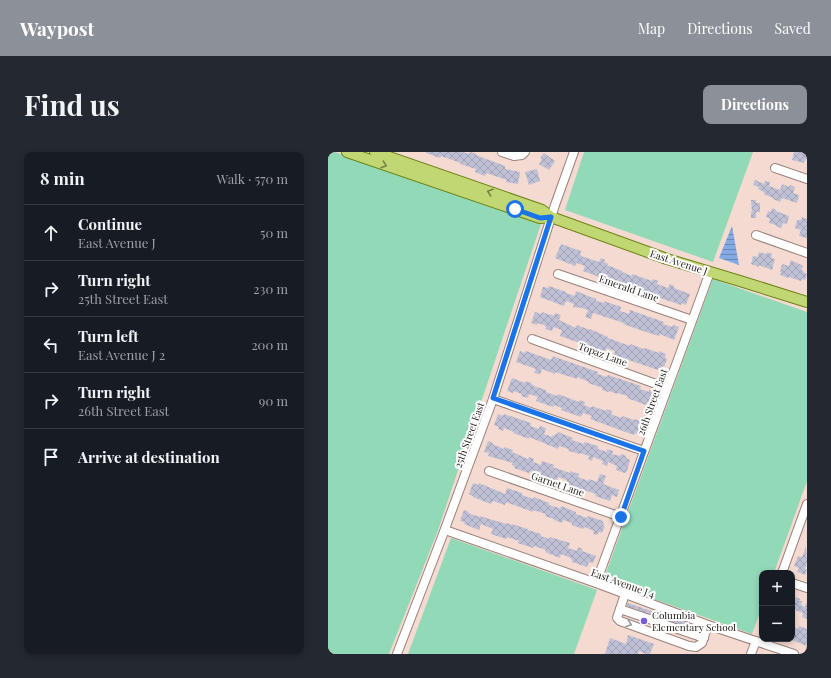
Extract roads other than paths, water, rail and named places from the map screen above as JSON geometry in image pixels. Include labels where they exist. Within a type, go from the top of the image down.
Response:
[{"type":"main road","name":"East Avenue J","points":[[347,152],[540,218],[551,217]]},
{"type":"main road","name":"East Avenue J","points":[[375,152],[542,210],[551,217],[667,259],[807,302]]},
{"type":"street","points":[[502,152],[514,156],[524,154]]},
{"type":"street","name":"25th Street East","points":[[397,654],[445,530],[493,398],[551,217],[574,152]]},
{"type":"street","points":[[775,168],[807,179]]},
{"type":"street","points":[[756,235],[807,253]]},
{"type":"street","name":"26th Street East","points":[[596,584],[710,272]]},
{"type":"street","name":"Emerald Lane","points":[[558,274],[692,320]]},
{"type":"street","name":"Topaz Lane","points":[[532,340],[668,388]]},
{"type":"street","points":[[493,398],[644,451]]},
{"type":"street","name":"Garnet Lane","points":[[489,471],[621,517]]},
{"type":"street","points":[[783,570],[807,504]]},
{"type":"street","name":"East Avenue J 4","points":[[445,530],[708,625],[794,654]]},
{"type":"street","points":[[795,584],[807,588]]},
{"type":"street","points":[[625,594],[617,618],[620,621],[689,646],[696,647],[702,643],[708,625]]},
{"type":"street","points":[[620,609],[704,638]]},
{"type":"street","points":[[751,654],[756,641]]},
{"type":"water","points":[[732,226],[739,265],[719,258]]},
{"type":"place","name":"Columbia Elementary School","points":[[644,621]]}]
